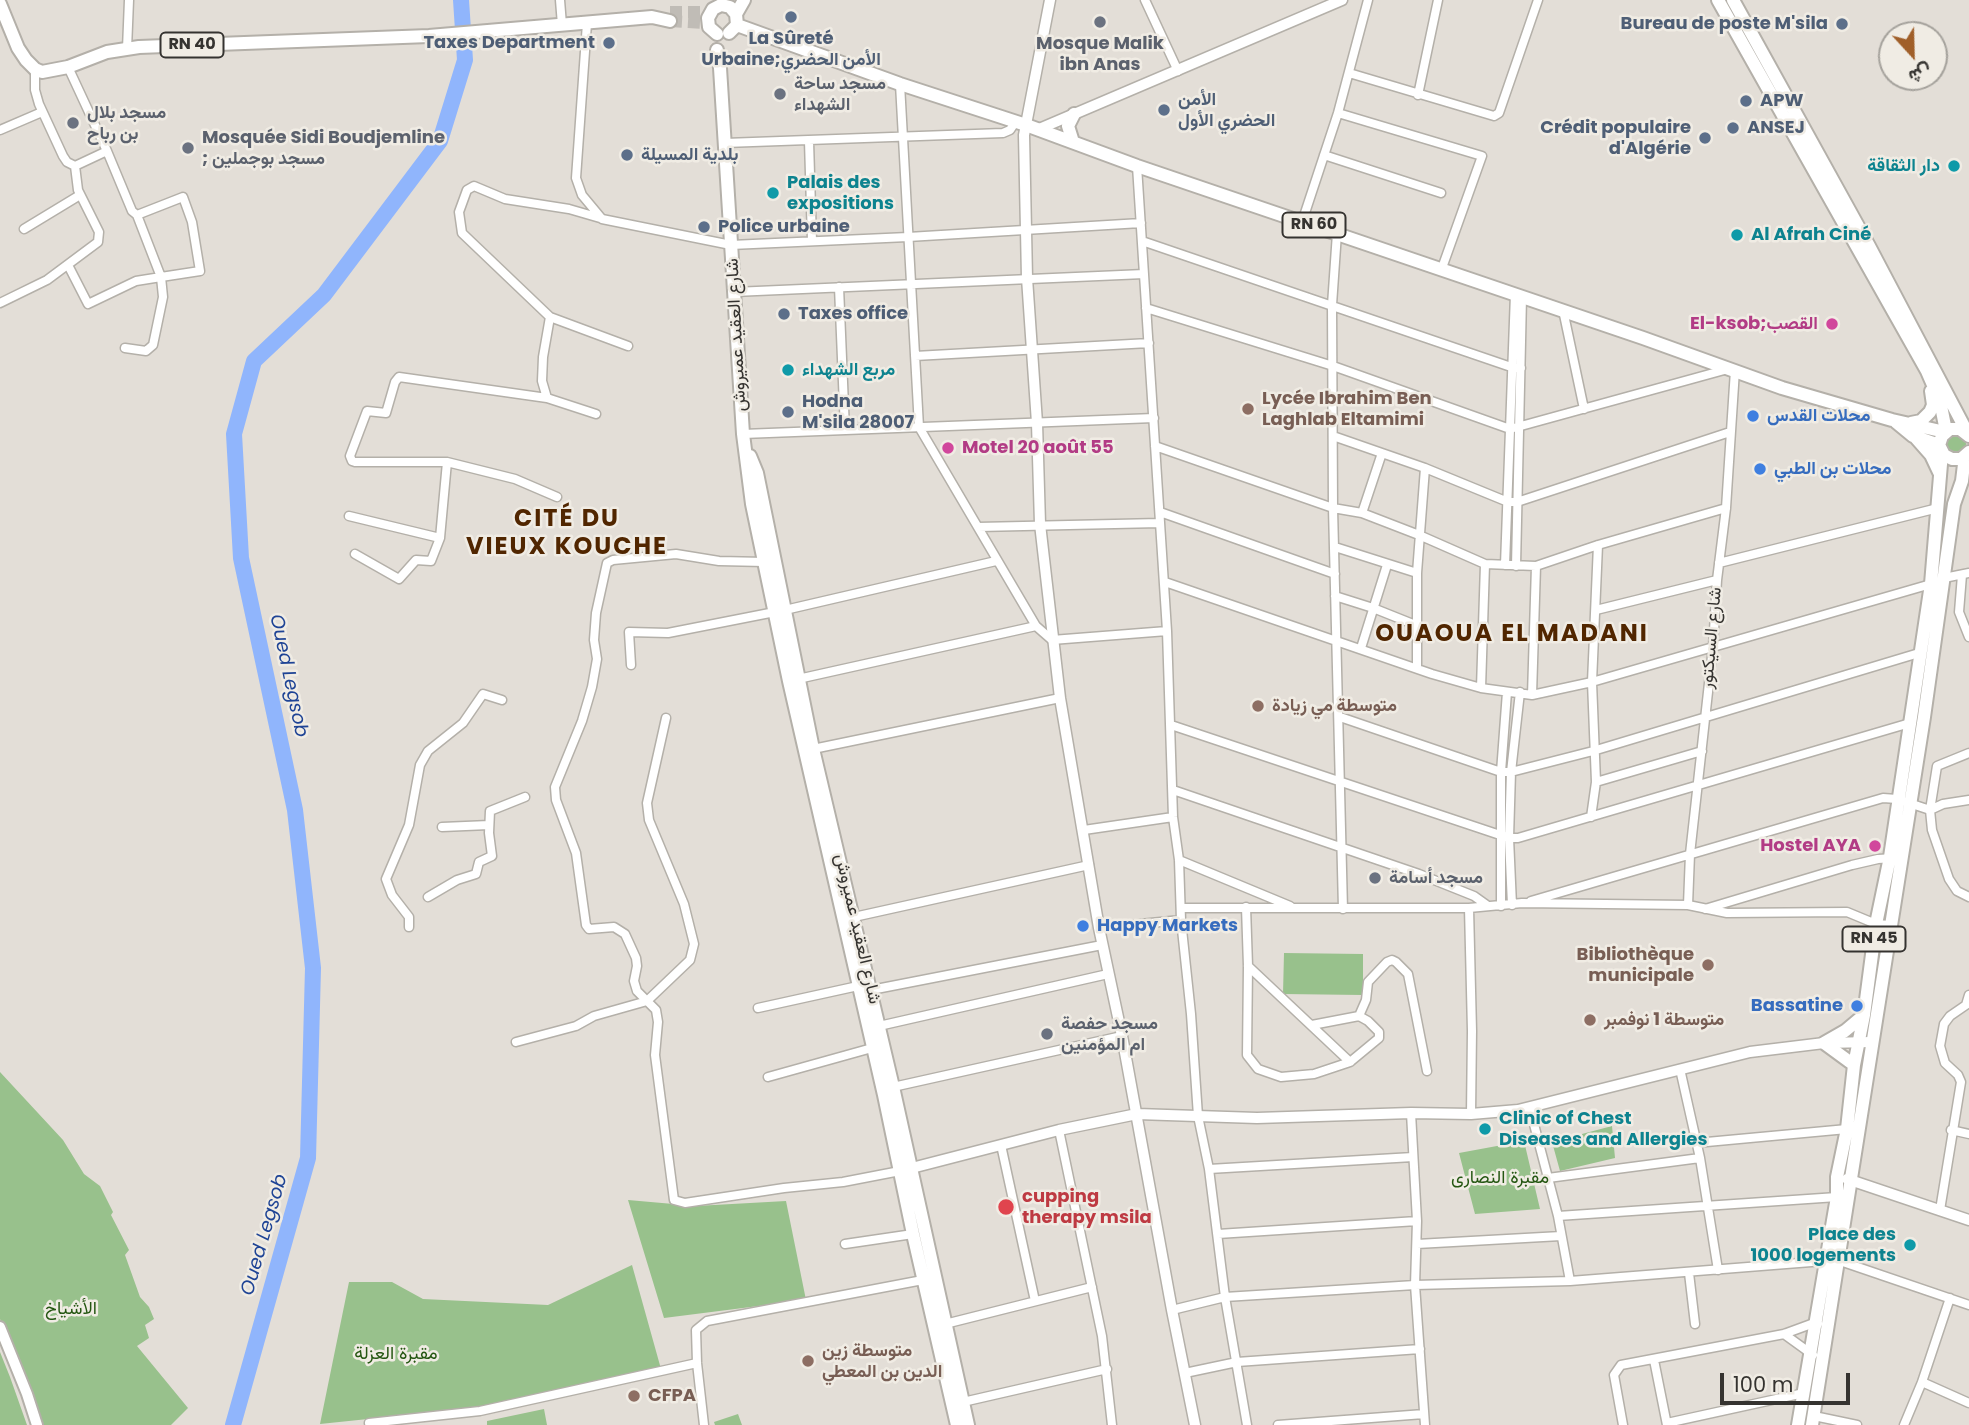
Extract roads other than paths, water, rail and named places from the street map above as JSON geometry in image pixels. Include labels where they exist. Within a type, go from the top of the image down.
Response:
[{"type":"main road","points":[[720,68],[719,24],[744,0]]},
{"type":"main road","points":[[1718,0],[1743,31],[1969,431]]},
{"type":"main road","points":[[1732,0],[1743,31],[1927,370],[1941,401],[1945,431],[1940,449],[1952,459],[1967,455]]},
{"type":"main road","points":[[0,4],[18,48],[35,69]]},
{"type":"main road","name":"RN 40","points":[[35,69],[53,71],[107,52],[127,49],[429,36],[666,17]]},
{"type":"main road","name":"شارع العقيد عميروش","points":[[719,24],[743,434],[752,504],[765,562],[798,679],[893,1087],[906,1170],[957,1425]]},
{"type":"main road","name":"RN 60","points":[[719,24],[1039,129],[1137,166],[1442,268],[1782,388],[1892,420],[1912,429],[1940,449]]},
{"type":"main road","points":[[1073,142],[1068,126],[1074,114]]},
{"type":"main road","points":[[1927,370],[1932,407],[1924,419],[1912,429],[1931,455],[1940,476]]},
{"type":"main road","points":[[1945,431],[1955,428],[1969,431]]},
{"type":"main road","name":"RN 60","points":[[1912,429],[1945,431]]},
{"type":"main road","name":"شارع العقيد عميروش","points":[[743,434],[757,473],[779,611],[858,986],[906,1170],[912,1234],[945,1324],[968,1425]]},
{"type":"main road","name":"RN 45","points":[[1896,858],[1897,799],[1931,584],[1940,449]]},
{"type":"main road","name":"RN 45","points":[[1813,1420],[1828,1326],[1837,1197],[1844,1178],[1854,1065],[1865,1042],[1864,1015],[1896,858],[1911,803],[1954,504],[1965,477],[1967,455]]},
{"type":"main road","name":"RN 45","points":[[1798,1425],[1814,1324],[1831,1261],[1883,925]]},
{"type":"main road","points":[[1854,1065],[1824,1043],[1864,1015]]},
{"type":"main road","points":[[0,1326],[37,1425]]},
{"type":"street","points":[[127,49],[129,0]]},
{"type":"street","points":[[560,0],[562,25]]},
{"type":"street","points":[[1050,0],[1021,123],[1040,524],[1060,698],[1084,830],[1098,928],[1122,1036],[1195,1425]]},
{"type":"street","points":[[1145,0],[1178,71]]},
{"type":"street","points":[[1039,129],[1342,0]]},
{"type":"street","points":[[1302,222],[1338,113],[1368,0]]},
{"type":"street","points":[[1418,95],[1438,0]]},
{"type":"street","points":[[1349,73],[1491,117],[1497,115],[1538,0]]},
{"type":"street","points":[[587,23],[576,178],[582,195],[602,219]]},
{"type":"street","points":[[68,67],[132,212],[137,215],[161,277],[163,297],[153,345],[146,351],[125,348]]},
{"type":"street","points":[[35,69],[35,90],[43,112],[63,156],[70,165],[75,166],[107,151]]},
{"type":"street","points":[[900,84],[919,427],[1036,626],[1052,640],[1167,631]]},
{"type":"street","points":[[0,130],[43,112]]},
{"type":"street","points":[[1338,113],[1482,156],[1442,268]]},
{"type":"street","points":[[725,143],[1003,133],[1021,123]]},
{"type":"street","points":[[809,141],[812,241]]},
{"type":"street","points":[[1324,155],[1441,193]]},
{"type":"street","points":[[0,303],[47,280],[94,245],[100,235],[80,195],[75,166]]},
{"type":"street","points":[[1137,166],[1165,582],[1173,817],[1179,860],[1181,920],[1198,1116],[1209,1169],[1225,1297],[1247,1425]]},
{"type":"street","points":[[628,346],[550,317],[462,233],[459,212],[467,190],[477,187],[505,199],[569,209],[602,219],[731,245],[1141,223]]},
{"type":"street","points":[[24,229],[80,195]]},
{"type":"street","points":[[68,265],[86,304],[136,281],[201,270],[185,200],[181,196],[137,215]]},
{"type":"street","points":[[1338,233],[1332,305],[1333,508],[1343,909]]},
{"type":"street","points":[[1142,241],[1517,368]]},
{"type":"street","points":[[734,292],[1144,274]]},
{"type":"street","points":[[839,287],[845,430]]},
{"type":"street","points":[[1516,566],[1513,502],[1518,295]]},
{"type":"street","points":[[1146,307],[1333,366],[1515,429],[1733,369]]},
{"type":"street","points":[[1563,310],[1584,409]]},
{"type":"street","points":[[547,398],[542,382],[550,317]]},
{"type":"street","points":[[915,356],[1149,344]]},
{"type":"street","name":"شارع السيكتور","points":[[1688,905],[1690,854],[1726,508],[1733,369]]},
{"type":"street","points":[[558,497],[515,479],[447,462],[355,463],[350,456],[367,411],[387,413],[395,382],[399,377],[547,398],[596,414]]},
{"type":"street","points":[[743,434],[1154,418]]},
{"type":"street","points":[[1333,436],[1513,502],[1730,432]]},
{"type":"street","points":[[1155,446],[1333,508],[1362,513],[1485,564],[1536,566],[1726,508]]},
{"type":"street","points":[[1362,513],[1382,453]]},
{"type":"street","points":[[355,554],[399,579],[416,560],[431,561],[440,538],[447,462]]},
{"type":"street","points":[[1417,668],[1417,573],[1425,468]]},
{"type":"street","points":[[1506,565],[1513,502]]},
{"type":"street","points":[[1719,563],[1938,508]]},
{"type":"street","points":[[1160,512],[1335,574]]},
{"type":"street","points":[[349,516],[440,538]]},
{"type":"street","points":[[978,527],[1160,523]]},
{"type":"street","points":[[1591,817],[1595,782],[1592,682],[1598,545]]},
{"type":"street","points":[[1335,547],[1417,573]]},
{"type":"street","points":[[765,562],[719,561],[663,555],[607,563],[596,613],[596,667],[592,687],[582,721],[555,787],[559,809],[576,853],[586,925],[591,929],[614,927],[625,934],[636,958],[634,981],[637,991],[656,1010],[658,1022],[655,1055],[674,1200],[685,1203],[844,1182],[906,1170],[1059,1130],[1137,1114],[1257,1118],[1411,1113],[1471,1114],[1530,1109],[1750,1052],[1824,1043],[1865,1042]]},
{"type":"street","points":[[631,665],[629,632],[668,634],[996,561]]},
{"type":"street","points":[[1481,688],[1485,564]]},
{"type":"street","points":[[1361,648],[1387,565]]},
{"type":"street","points":[[1532,695],[1536,566]]},
{"type":"street","points":[[1944,578],[1966,574],[1959,612],[1969,637]]},
{"type":"street","points":[[1596,610],[1717,579]]},
{"type":"street","points":[[1165,582],[1481,688],[1532,695],[1592,682],[1931,584]]},
{"type":"street","points":[[1335,596],[1418,626]]},
{"type":"street","points":[[798,679],[1036,626]]},
{"type":"street","points":[[1340,717],[1501,772],[1511,772],[1593,751],[1919,653]]},
{"type":"street","points":[[1501,906],[1501,772],[1507,692]]},
{"type":"street","points":[[1512,905],[1509,838],[1511,772],[1520,692]]},
{"type":"street","points":[[409,927],[409,917],[392,895],[386,879],[409,825],[420,765],[428,751],[463,723],[483,694],[502,700]]},
{"type":"street","points":[[813,749],[1060,698]]},
{"type":"street","points":[[516,1042],[576,1026],[594,1016],[647,1001],[690,960],[694,944],[679,888],[649,820],[647,803],[666,718]]},
{"type":"street","points":[[1171,725],[1509,838],[1518,838],[1910,723]]},
{"type":"street","points":[[1595,782],[1702,751]]},
{"type":"street","points":[[1969,753],[1937,766],[1930,810],[1932,830],[1949,879],[1957,891],[1969,897]]},
{"type":"street","points":[[1173,790],[1419,874],[1474,896],[1488,906]]},
{"type":"street","points":[[428,897],[457,880],[472,877],[477,873],[479,862],[491,858],[490,811],[525,797]]},
{"type":"street","points":[[1522,904],[1884,798],[1897,799],[1930,810],[1943,804],[1969,800]]},
{"type":"street","points":[[1084,830],[1173,817]]},
{"type":"street","points":[[442,827],[489,825]]},
{"type":"street","points":[[1702,910],[1852,865],[1896,858]]},
{"type":"street","points":[[1179,860],[1296,908]]},
{"type":"street","points":[[854,918],[1089,865]]},
{"type":"street","points":[[1181,908],[1688,905],[1702,910],[1740,913],[1847,912],[1883,925]]},
{"type":"street","points":[[1246,907],[1247,1055],[1258,1069],[1281,1077],[1314,1074],[1350,1062],[1379,1035],[1368,1021],[1359,1016],[1312,1026]]},
{"type":"street","points":[[1469,908],[1471,1114]]},
{"type":"street","points":[[1098,928],[1181,920]]},
{"type":"street","points":[[871,990],[1102,945]]},
{"type":"street","points":[[1359,1016],[1366,1000],[1368,982],[1387,962],[1396,962],[1408,974],[1427,1071]]},
{"type":"street","points":[[1248,966],[1350,1062]]},
{"type":"street","points":[[879,1026],[1108,974]]},
{"type":"street","points":[[758,1008],[858,986]]},
{"type":"street","points":[[1940,1210],[1961,1082],[1958,1075],[1945,1063],[1940,1046],[1944,1024],[1950,1016],[1966,1005],[1969,995]]},
{"type":"street","points":[[893,1087],[1122,1036]]},
{"type":"street","points":[[768,1077],[873,1048]]},
{"type":"street","points":[[1680,1069],[1700,1158],[1718,1269]]},
{"type":"street","points":[[1530,1109],[1558,1216],[1570,1281]]},
{"type":"street","points":[[1411,1113],[1417,1221],[1416,1285],[1425,1425]]},
{"type":"street","points":[[1696,1143],[1847,1129]]},
{"type":"street","points":[[1059,1130],[1107,1369],[1112,1425]]},
{"type":"street","points":[[1951,1130],[1969,1134]]},
{"type":"street","points":[[1002,1145],[1035,1301]]},
{"type":"street","points":[[1209,1169],[1413,1157]]},
{"type":"street","points":[[1548,1178],[1700,1158]]},
{"type":"street","points":[[1844,1178],[1969,1220]]},
{"type":"street","points":[[1558,1216],[1837,1197]]},
{"type":"street","points":[[1218,1234],[1417,1221]]},
{"type":"street","points":[[845,1244],[912,1234]]},
{"type":"street","points":[[1417,1244],[1561,1236]]},
{"type":"street","points":[[1172,1310],[1225,1297],[1416,1285],[1570,1281],[1831,1261],[1969,1305]]},
{"type":"street","points":[[1689,1273],[1695,1324]]},
{"type":"street","points":[[704,1425],[696,1363],[696,1330],[707,1321],[929,1279]]},
{"type":"street","points":[[945,1324],[1092,1287]]},
{"type":"street","points":[[1904,1425],[1922,1382],[1950,1298]]},
{"type":"street","points":[[1623,1425],[1615,1371],[1621,1365],[1784,1334],[1814,1324],[1828,1326]]},
{"type":"street","points":[[1784,1334],[1810,1354],[1823,1357]]},
{"type":"street","points":[[1185,1373],[1237,1362],[1420,1349]]},
{"type":"street","points":[[1654,1360],[1667,1424],[1804,1393]]},
{"type":"street","points":[[369,1423],[480,1411],[696,1363]]},
{"type":"street","points":[[962,1402],[1107,1369]]},
{"type":"street","points":[[1922,1382],[1969,1403]]},
{"type":"street","points":[[1278,1425],[1424,1415]]},
{"type":"street","points":[[1813,1420],[1857,1425]]},
{"type":"waterway","name":"Oued Legsob","points":[[233,1425],[308,1158],[313,968],[295,810],[241,558],[234,434],[254,361],[324,295],[440,141],[465,60],[461,0]]},
{"type":"tunnel","points":[[670,12],[706,12]]},
{"type":"tunnel","points":[[670,21],[705,23]]},
{"type":"place","name":"La Sûreté Urbaine;الأمن الحضري","points":[[791,17]]},
{"type":"place","name":"Mosque Malik ibn Anas","points":[[1100,22]]},
{"type":"place","name":"Bureau de poste M'sila","points":[[1842,24]]},
{"type":"place","name":"Taxes Department","points":[[609,43]]},
{"type":"place","name":"مسجد ساحة الشهداء","points":[[780,94]]},
{"type":"place","name":"APW","points":[[1746,101]]},
{"type":"place","name":"الأمن الحضري الأول","points":[[1164,110]]},
{"type":"place","name":"مسجد بلال بن رباح","points":[[73,123]]},
{"type":"place","name":"ANSEJ","points":[[1733,128]]},
{"type":"place","name":"Crédit populaire d'Algérie","points":[[1705,138]]},
{"type":"place","name":"Mosquée Sidi Boudjemline ; مسجد بوجملين","points":[[188,148]]},
{"type":"place","name":"بلدية المسيلة","points":[[627,155]]},
{"type":"place","name":"دار الثقاقة","points":[[1954,166]]},
{"type":"place","name":"Palais des expositions","points":[[773,193]]},
{"type":"place","name":"Police urbaine","points":[[704,227]]},
{"type":"place","name":"Al Afrah Ciné","points":[[1737,235]]},
{"type":"place","name":"Taxes office","points":[[784,314]]},
{"type":"place","name":"El-ksob;القصب","points":[[1832,324]]},
{"type":"place","name":"مربع الشهداء","points":[[788,370]]},
{"type":"place","name":"Lycée Ibrahim Ben Laghlab Eltamimi","points":[[1248,409]]},
{"type":"place","name":"Hodna M'sila 28007","points":[[788,412]]},
{"type":"place","name":"محلات القدس","points":[[1753,416]]},
{"type":"place","name":"Motel 20 août 55","points":[[948,448]]},
{"type":"place","name":"محلات بن الطبي","points":[[1760,469]]},
{"type":"place","name":"متوسطة مي زيادة","points":[[1258,706]]},
{"type":"place","name":"Hostel AYA","points":[[1875,846]]},
{"type":"place","name":"مسجد أسامة","points":[[1375,878]]},
{"type":"place","name":"Happy Markets","points":[[1083,926]]},
{"type":"place","name":"Bibliothèque municipale","points":[[1708,965]]},
{"type":"place","name":"Bassatine","points":[[1857,1006]]},
{"type":"place","name":"متوسطة 1 نوفمبر","points":[[1590,1020]]},
{"type":"place","name":"مسجد حفصة ام المؤمنين","points":[[1047,1034]]},
{"type":"place","name":"Clinic of Chest Diseases and Allergies","points":[[1485,1129]]},
{"type":"place","name":"cupping therapy msila","points":[[1006,1207]]},
{"type":"place","name":"Place des 1000 logements","points":[[1910,1245]]},
{"type":"place","name":"متوسطة زين الدين بن المعطي","points":[[808,1361]]},
{"type":"place","name":"CFPA","points":[[634,1396]]},
{"type":"district","name":"CITÉ DU VIEUX KOUCHE","points":[[567,534]]},
{"type":"district","name":"OUAOUA EL MADANI","points":[[1512,635]]},
{"type":"park label","name":"مقبرة النصارى","points":[[1500,1178]]},
{"type":"park label","name":"الأشياخ","points":[[71,1309]]},
{"type":"park label","name":"مقبرة العزلة","points":[[396,1354]]}]
